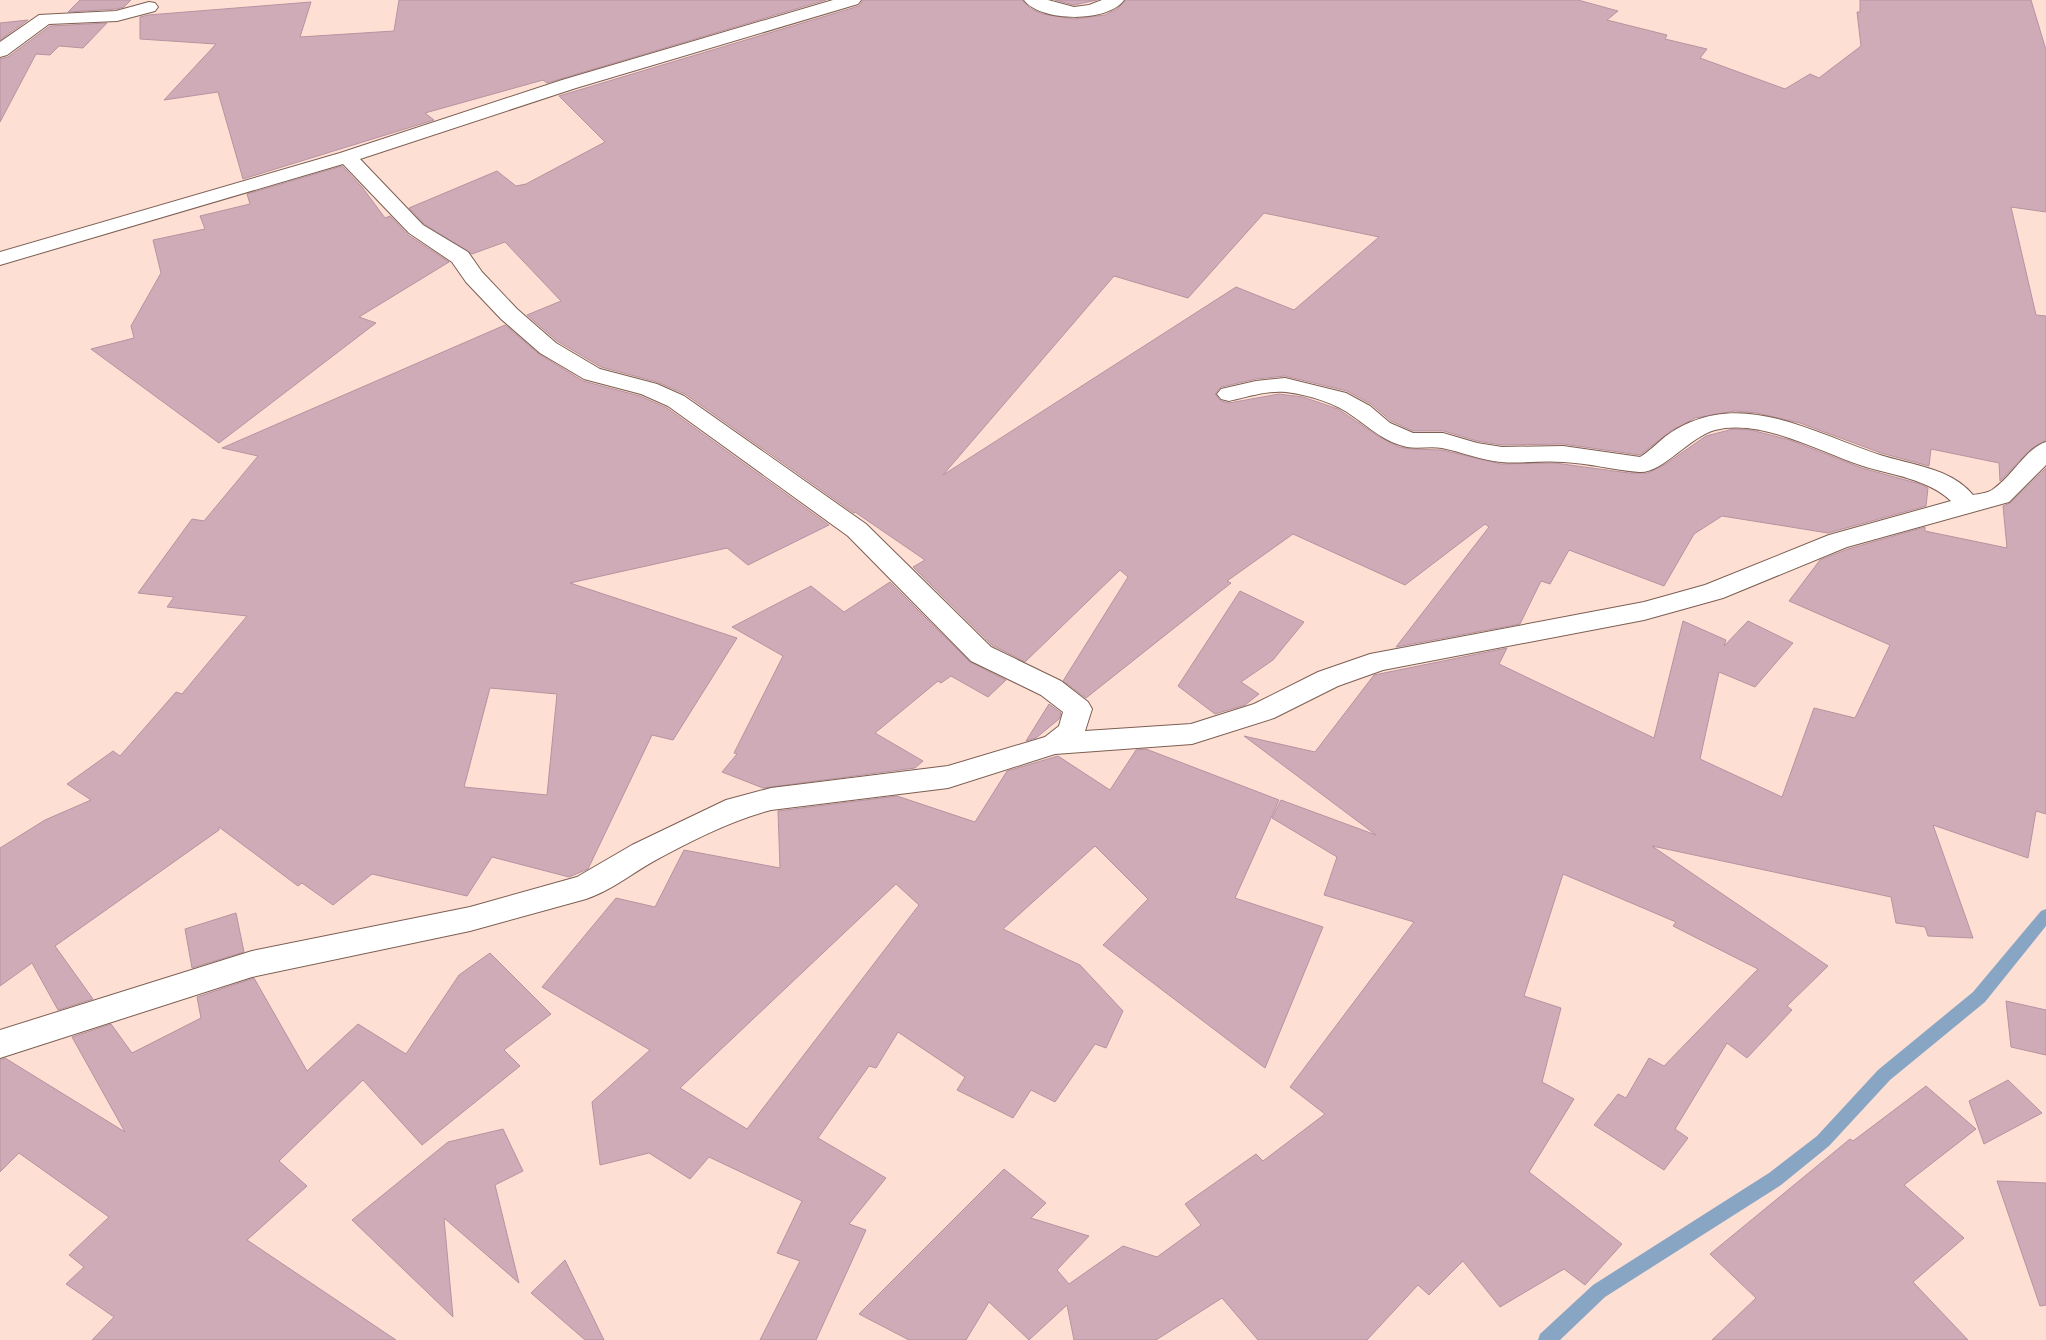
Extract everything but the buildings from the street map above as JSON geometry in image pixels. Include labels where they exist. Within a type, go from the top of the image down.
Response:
[{"type":"street","points":[[0,259],[347,157],[569,84],[852,0]]},
{"type":"street","points":[[1033,0],[1065,13],[1096,10],[1115,0]]},
{"type":"street","points":[[0,51],[45,19],[117,16],[149,6]]},
{"type":"street","points":[[347,157],[416,228],[460,257],[474,276],[509,314],[548,348],[592,374],[649,389],[676,401],[857,530],[981,654],[1050,688],[1078,709],[1071,731],[1055,744]]},
{"type":"street","points":[[1229,394],[1256,388],[1285,385],[1338,398],[1362,411],[1382,428],[1410,440],[1443,440],[1473,450],[1502,455],[1563,454],[1642,465],[1652,462],[1692,430],[1717,422],[1740,420],[1826,442],[1860,457],[1893,465],[1920,475],[1962,496],[1967,505]]},
{"type":"street","points":[[0,1044],[252,964],[470,919],[586,887],[643,853],[736,808],[771,800],[948,777],[1004,762],[1055,744],[1192,734],[1264,711],[1328,679],[1380,661],[1547,631],[1644,611],[1714,592],[1838,541],[2000,496],[2022,477],[2046,450]]},
{"type":"waterway","points":[[1547,1340],[1599,1291],[1775,1179],[1823,1141],[1884,1075],[1979,997],[2046,915]]}]
